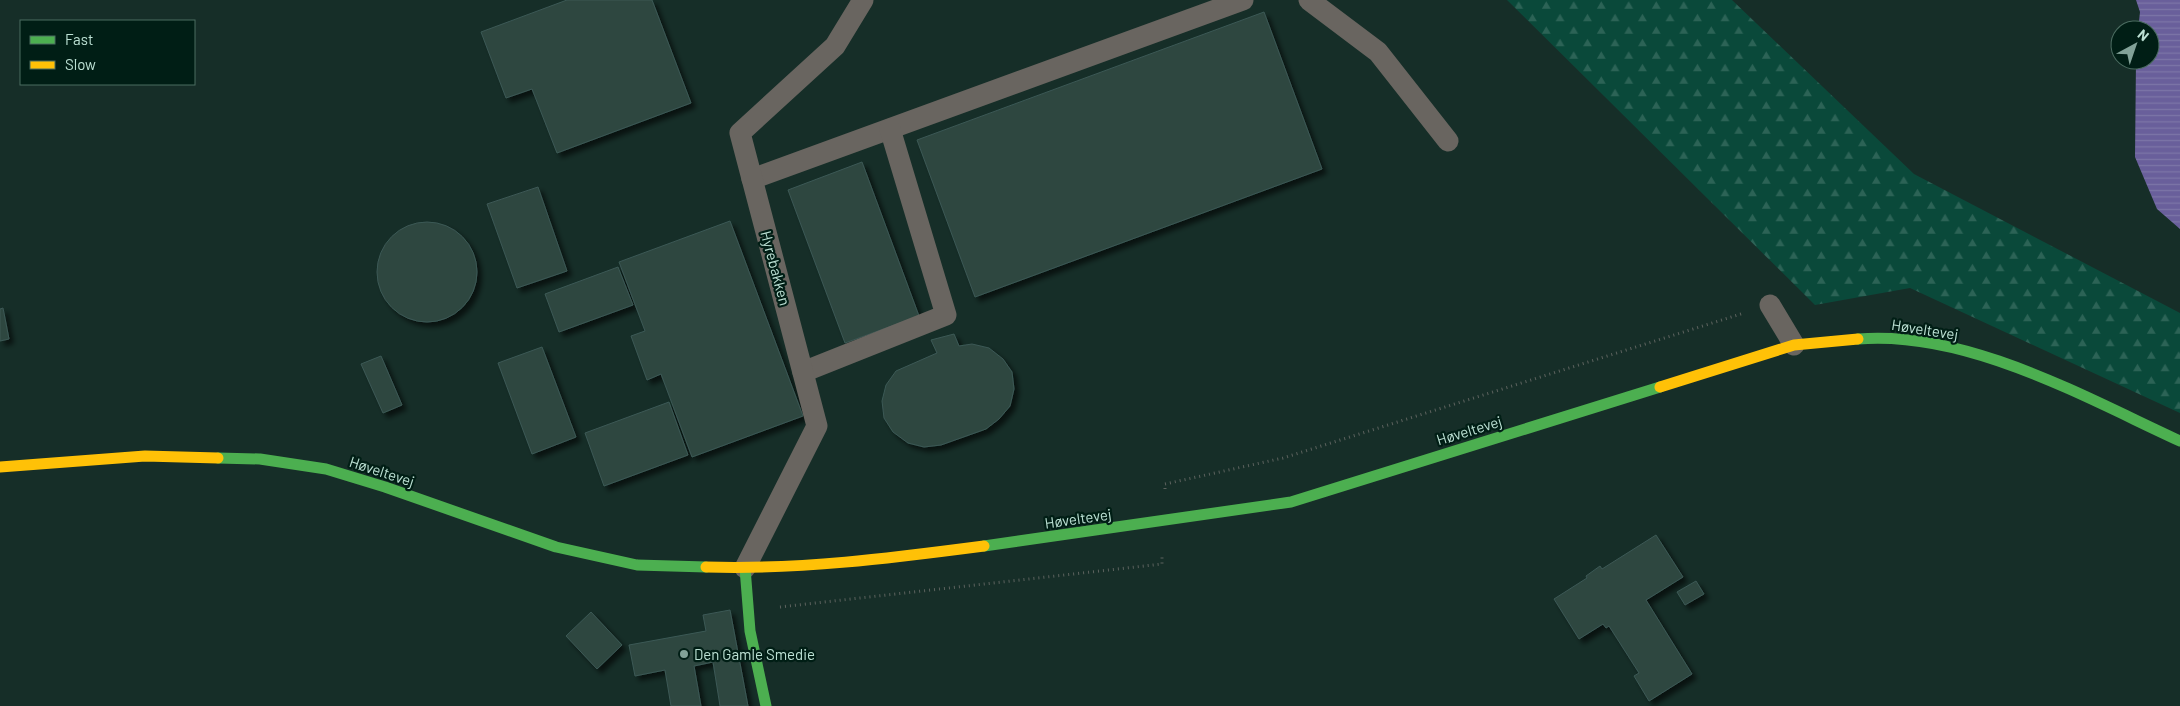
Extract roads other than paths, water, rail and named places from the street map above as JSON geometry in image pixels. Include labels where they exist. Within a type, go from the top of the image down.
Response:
[{"type":"street","name":"Høveltevej","points":[[0,467],[145,456],[260,459],[326,469],[385,487],[556,548],[637,566],[745,568],[879,560],[1189,518],[1292,502],[1794,345],[1886,337],[1978,353],[2063,387],[2180,441]]},
{"type":"street","points":[[745,568],[750,631],[766,706]]},
{"type":"lane","name":"Hyrebakken","points":[[745,568],[817,426],[740,133],[835,46],[863,0]]},
{"type":"lane","points":[[752,179],[1244,0]]},
{"type":"lane","points":[[1309,0],[1378,52],[1448,141]]},
{"type":"lane","points":[[803,372],[946,315],[890,129]]},
{"type":"lane","points":[[1770,305],[1794,345]]},
{"type":"place","name":"Den Gamle Smedie","points":[[684,654]]}]
